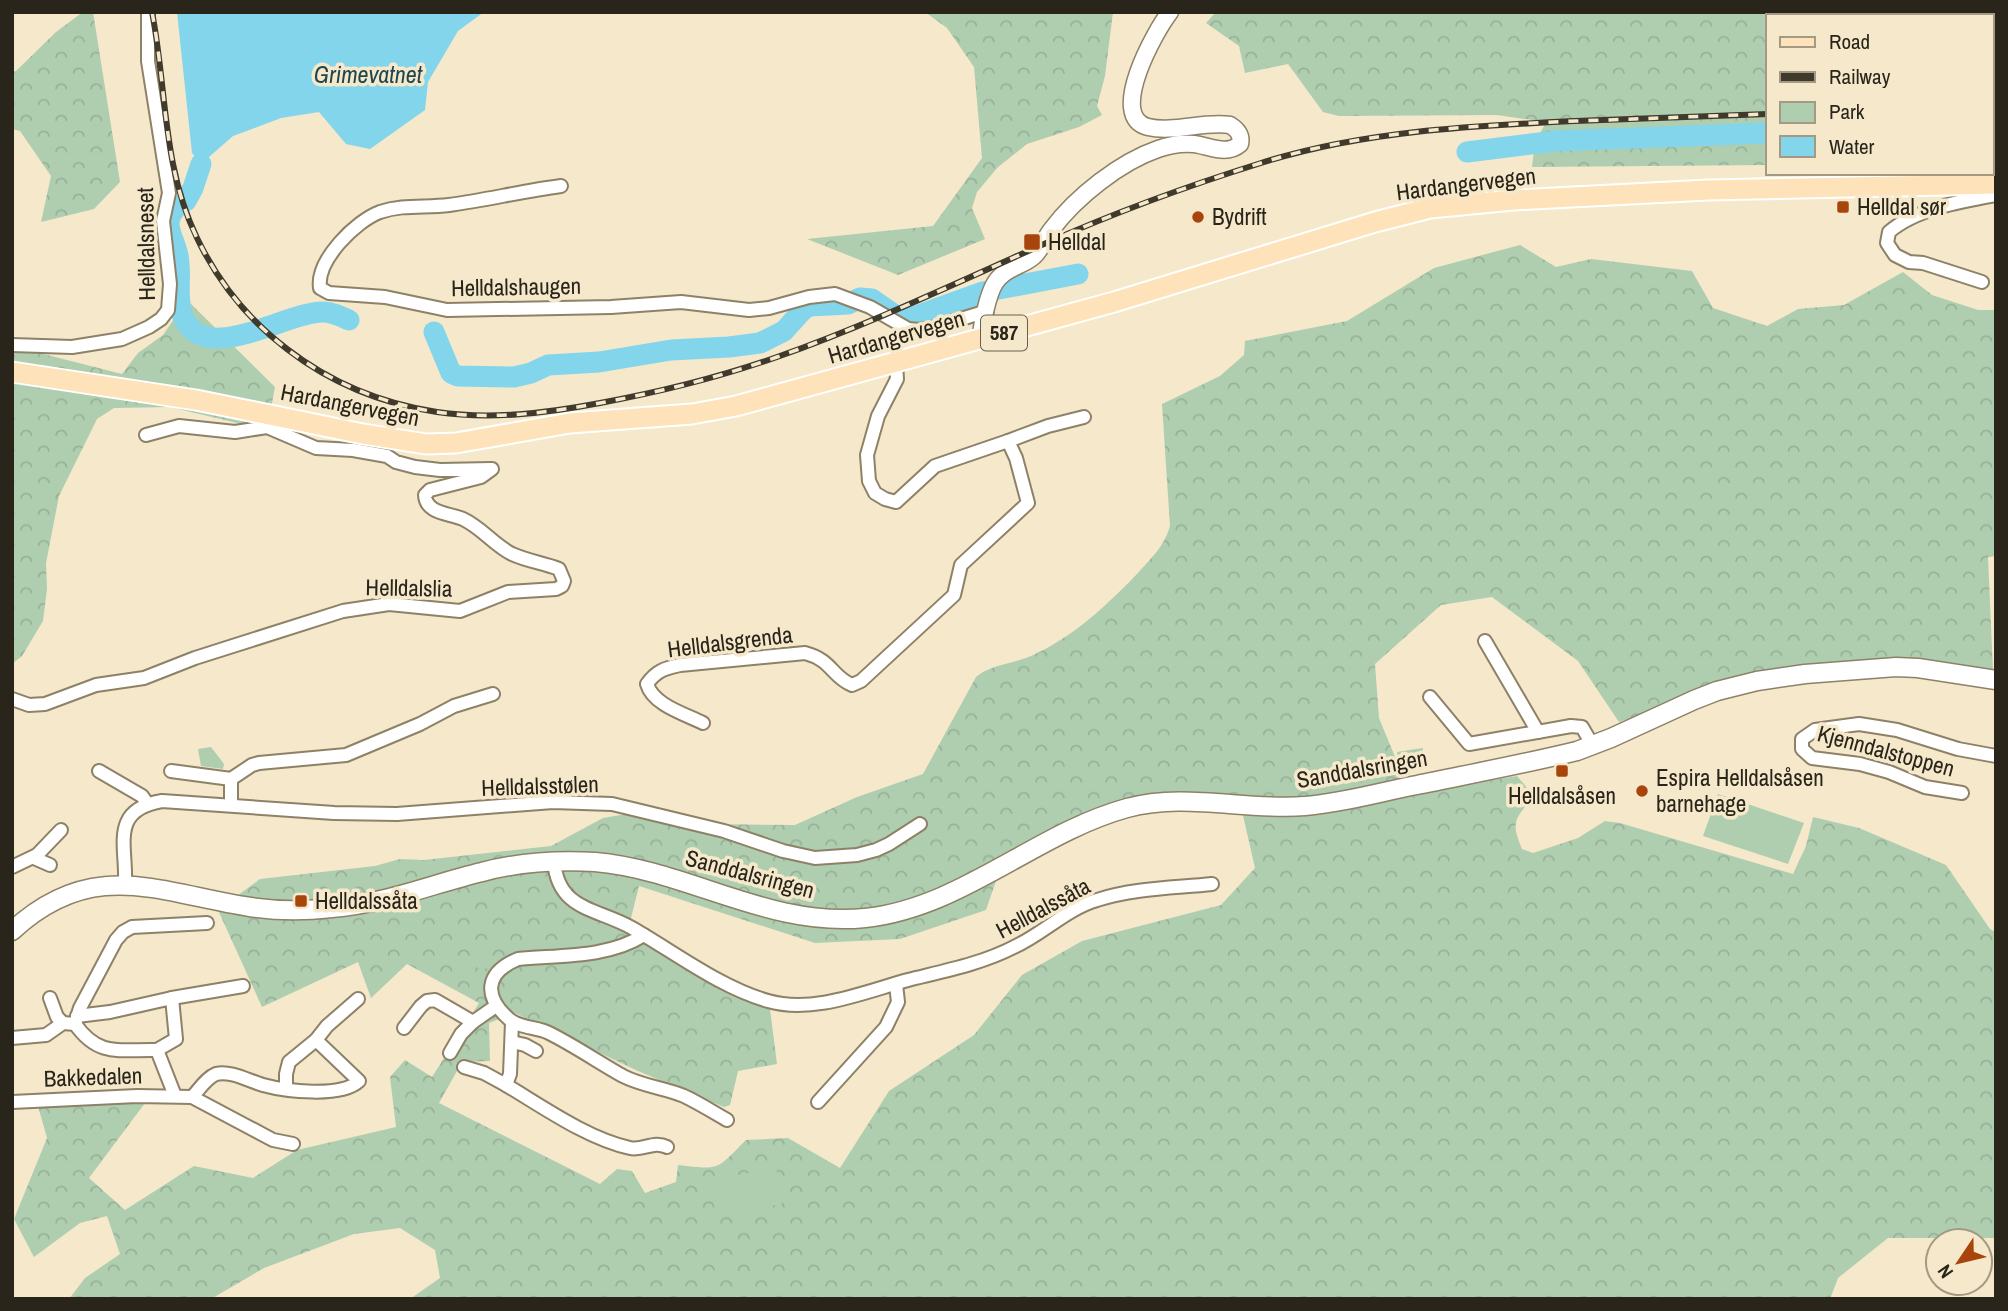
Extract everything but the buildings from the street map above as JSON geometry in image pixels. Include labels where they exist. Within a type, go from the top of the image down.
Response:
[{"type":"main road","name":"Hardangervegen","points":[[12,372],[196,400],[410,441],[456,443],[570,423],[692,414],[736,406],[1114,302],[1375,222],[1430,208],[1513,200],[1708,190],[1996,184]]},
{"type":"main road","name":"Sanddalsringen","points":[[12,931],[57,900],[93,888],[125,884],[170,889],[266,908],[331,908],[385,900],[502,867],[554,861],[600,863],[639,869],[786,914],[827,919],[864,918],[904,911],[937,898],[1096,819],[1133,807],[1173,802],[1288,807],[1320,805],[1593,746],[1694,700],[1757,681],[1805,674],[1896,667],[1996,680]]},
{"type":"street","name":"Helldalsneset","points":[[12,345],[72,346],[122,339],[149,327],[168,310],[170,284],[163,221],[169,193],[148,61],[148,12]]},
{"type":"street","points":[[990,337],[995,319],[988,307],[994,285],[1004,272],[1032,258],[1052,229],[1095,187],[1131,160],[1174,144],[1228,150],[1240,144],[1241,138],[1237,130],[1230,125],[1149,127],[1135,117],[1130,104],[1134,87],[1146,55],[1170,12]]},
{"type":"street","name":"Helldalshaugen","points":[[561,186],[450,205],[397,207],[373,215],[357,225],[338,245],[323,268],[320,288],[329,293],[377,296],[447,310],[611,307],[681,302],[749,310],[835,294],[856,301],[896,324],[919,330],[932,328],[988,307]]},
{"type":"street","points":[[1982,282],[1923,263],[1909,262],[1895,255],[1887,243],[1889,232],[1899,223],[1946,205],[1996,195]]},
{"type":"street","points":[[896,363],[897,379],[878,416],[867,456],[869,481],[875,493],[885,499],[896,502],[934,466],[1048,426],[1084,417]]},
{"type":"street","name":"Helldalslia","points":[[12,699],[29,705],[45,704],[96,685],[144,678],[207,654],[343,611],[374,605],[402,604],[442,611],[460,611],[508,592],[556,589],[562,586],[564,576],[559,569],[515,555],[474,524],[431,509],[426,503],[425,495],[430,491],[481,477],[492,469],[440,470],[404,464],[371,453],[316,448],[267,427],[235,432],[179,426],[146,435]]},
{"type":"street","points":[[404,464],[410,441]]},
{"type":"street","name":"Helldalsgrenda","points":[[703,723],[650,693],[647,684],[654,675],[665,668],[680,665],[804,653],[819,657],[832,667],[843,681],[852,685],[861,681],[954,595],[961,565],[1028,503],[1016,458],[1008,441]]},
{"type":"street","points":[[1485,641],[1538,732]]},
{"type":"street","points":[[171,771],[231,779],[252,765],[260,763],[346,755],[420,724],[454,706],[493,694]]},
{"type":"street","name":"Sanddalsringen","points":[[1430,697],[1469,744],[1571,726],[1582,727],[1593,746]]},
{"type":"street","name":"Kjenndalstoppen","points":[[1962,793],[1924,787],[1889,772],[1860,764],[1812,758],[1802,749],[1802,739],[1815,730],[1859,724],[1897,730],[1958,749],[1996,756]]},
{"type":"street","points":[[99,771],[142,796],[146,803],[127,821],[122,839],[125,884]]},
{"type":"street","points":[[231,779],[231,805]]},
{"type":"street","name":"Helldalsstølen","points":[[146,803],[162,801],[334,813],[397,814],[554,803],[612,804],[724,831],[783,851],[815,858],[857,856],[876,850],[920,824]]},
{"type":"street","points":[[12,867],[33,858],[61,830]]},
{"type":"street","points":[[33,858],[50,865]]},
{"type":"street","name":"Helldalssåta","points":[[554,861],[559,888],[568,897],[644,935],[743,992],[769,1002],[797,1005],[818,1003],[989,959],[1030,940],[1072,911],[1095,900],[1152,889],[1212,884]]},
{"type":"street","points":[[72,1021],[123,932],[132,927],[207,923]]},
{"type":"street","points":[[644,935],[623,947],[607,951],[518,959],[497,971],[491,982],[491,995],[496,1006],[512,1022],[545,1030],[625,1077],[684,1096],[727,1120]]},
{"type":"street","points":[[818,1102],[886,1027],[898,1002],[896,984]]},
{"type":"street","name":"Bakkedalen","points":[[12,1038],[46,1035],[72,1021],[172,998],[243,986]]},
{"type":"street","name":"Bakkedalen","points":[[50,998],[57,1017],[72,1021],[86,1039],[102,1049],[157,1050],[176,1040],[172,998]]},
{"type":"street","points":[[286,1089],[289,1062],[316,1041],[327,1026],[358,999]]},
{"type":"street","points":[[404,1028],[421,1006],[427,1001],[435,1000],[473,1022]]},
{"type":"street","points":[[450,1053],[461,1034],[496,1006]]},
{"type":"street","points":[[506,1085],[510,1074],[512,1022]]},
{"type":"street","points":[[192,1097],[216,1074],[227,1074],[286,1089],[325,1091],[352,1087],[359,1082],[316,1041]]},
{"type":"street","points":[[512,1042],[536,1051]]},
{"type":"street","name":"Bakkedalen","points":[[157,1050],[175,1096]]},
{"type":"street","points":[[464,1067],[484,1073],[602,1138],[629,1148],[639,1149],[655,1143],[667,1147]]},
{"type":"street","name":"Bakkedalen","points":[[12,1102],[137,1096],[192,1097],[273,1140],[292,1144]]},
{"type":"green space","points":[[83,12],[93,12],[120,182],[94,209],[41,222],[51,176],[20,131],[12,129],[12,72],[56,32]]},
{"type":"green space","points":[[925,12],[1113,12],[1105,76],[1097,106],[1102,115],[1079,127],[1027,144],[998,167],[977,192],[972,208],[985,239],[898,275],[807,239],[933,226],[982,158],[974,67],[947,28]]},
{"type":"green space","points":[[1216,12],[1996,12],[1996,162],[1994,14],[1766,14],[1766,165],[1532,167],[1535,143],[1546,122],[1497,115],[1339,116],[1323,112],[1288,64],[1245,73],[1239,46],[1206,23]]},
{"type":"green space","points":[[1520,245],[1556,267],[1591,259],[1692,271],[1713,308],[1767,326],[1798,309],[1844,305],[1903,272],[1932,295],[1978,310],[1996,310],[1996,556],[1988,557],[1993,671],[1893,663],[1756,672],[1619,722],[1578,661],[1492,597],[1441,605],[1375,664],[1379,718],[1410,793],[1517,776],[1529,790],[1530,801],[1517,818],[1517,834],[1522,849],[1533,853],[1578,838],[1605,821],[1620,823],[1793,874],[1806,846],[1813,817],[1859,828],[1946,865],[1990,929],[1996,932],[1996,1238],[1994,1227],[1924,1227],[1924,1238],[1888,1238],[1838,1278],[1830,1299],[410,1299],[440,1278],[435,1250],[400,1228],[354,1234],[264,1268],[211,1299],[69,1299],[85,1278],[120,1254],[107,1216],[80,1223],[34,1257],[14,1219],[47,1138],[38,1106],[145,1103],[89,1178],[125,1210],[194,1166],[253,1178],[297,1150],[396,1127],[390,1077],[405,1060],[432,1077],[479,1003],[407,964],[371,998],[358,962],[262,1007],[218,910],[260,879],[375,866],[400,859],[424,860],[551,846],[603,818],[650,810],[706,824],[795,825],[857,797],[923,774],[976,677],[989,669],[1031,656],[1061,640],[1125,586],[1161,546],[1170,526],[1162,404],[1220,376],[1244,355],[1245,341],[1347,321],[1434,268]],"holes":[[[1123,804],[1242,811],[1255,868],[1221,905],[1082,941],[1022,975],[974,1035],[889,1091],[840,1168],[788,1138],[746,1140],[717,1166],[678,1165],[676,1182],[645,1193],[632,1171],[617,1169],[600,1184],[439,1103],[462,1062],[490,1061],[489,1023],[515,1013],[638,1071],[724,1107],[730,1105],[738,1071],[777,1064],[770,1009],[630,922],[639,886],[815,943],[900,939],[986,910],[998,875]]]},
{"type":"green space","points":[[187,300],[275,387],[267,430],[170,407],[114,408],[97,419],[59,496],[46,563],[47,589],[43,621],[22,656],[12,664],[12,346],[122,374],[138,353],[163,335]]},
{"type":"green space","points":[[211,747],[224,764],[223,769],[201,766],[198,749]]},
{"type":"green space","points":[[1423,748],[1423,759],[1399,763],[1397,752]]},
{"type":"green space","points":[[1718,794],[1804,823],[1788,864],[1703,836]]},
{"type":"green space","points":[[489,955],[495,959],[483,971],[475,966],[477,958]]},
{"type":"green space","points":[[776,1168],[782,1204],[716,1215],[709,1180]]},
{"type":"water","name":"Grimevatnet","points":[[177,12],[484,12],[458,31],[428,82],[425,110],[370,149],[346,144],[319,112],[281,118],[233,136],[201,164],[192,153]]},
{"type":"waterway","points":[[1467,152],[1555,141],[1766,133]]},
{"type":"waterway","points":[[186,201],[201,164]]},
{"type":"waterway","points":[[177,207],[172,213],[169,225],[179,263],[180,307],[192,330],[207,337],[226,338],[307,314],[326,312],[349,320]]},
{"type":"waterway","points":[[434,332],[451,373],[458,376],[514,377],[548,365],[599,362],[671,350],[760,343],[784,331],[810,306],[848,304],[860,298],[872,299],[895,315],[911,318],[983,292],[1078,274]]},
{"type":"railway","points":[[152,12],[177,183],[197,238],[225,285],[247,313],[273,338],[321,372],[377,398],[457,414],[519,414],[580,407],[667,389],[734,371],[845,331],[1124,211],[1206,181],[1299,152],[1377,137],[1456,128],[1766,114]]},
{"type":"place","name":"Helldal sør","points":[[1843,207]]},
{"type":"place","name":"Bydrift","points":[[1198,217]]},
{"type":"place","name":"Helldal","points":[[1032,242]]},
{"type":"place","name":"Helldalsåsen","points":[[1562,771]]},
{"type":"place","name":"Espira Helldalsåsen barnehage","points":[[1642,791]]},
{"type":"place","name":"Helldalssåta","points":[[301,901]]}]
